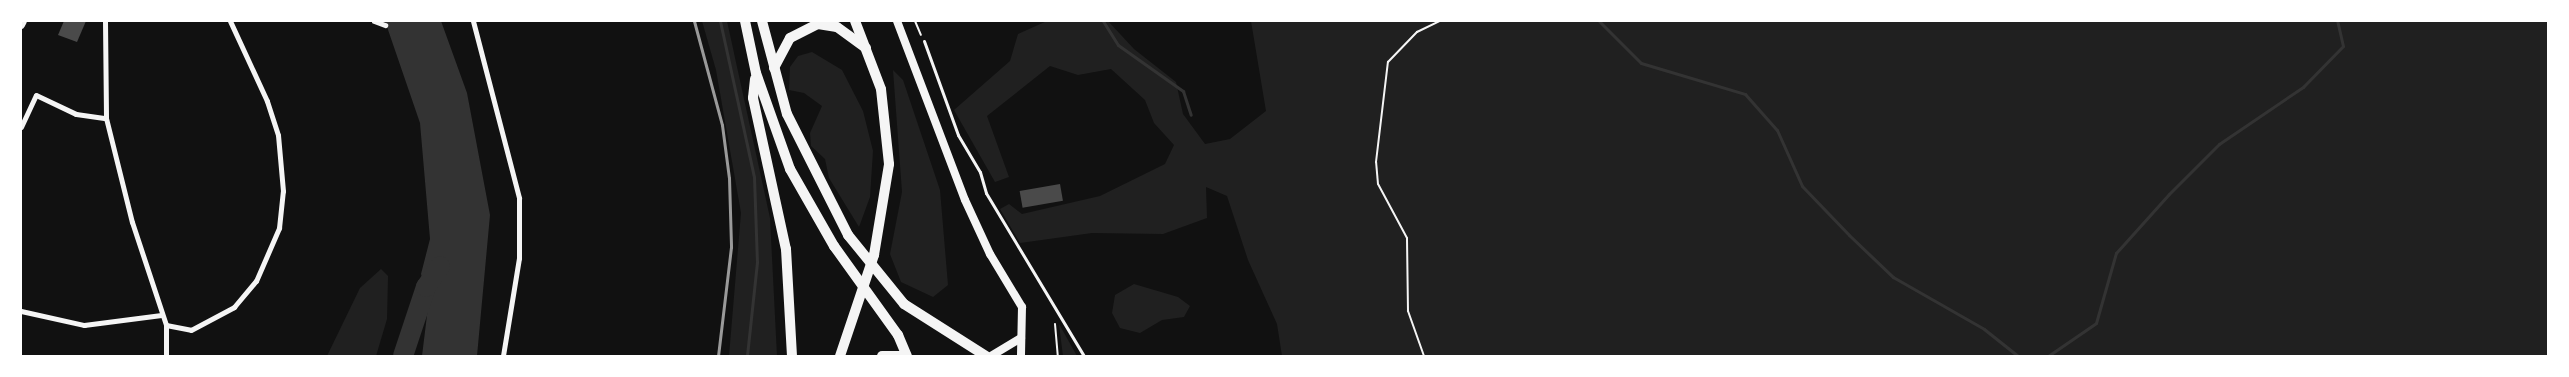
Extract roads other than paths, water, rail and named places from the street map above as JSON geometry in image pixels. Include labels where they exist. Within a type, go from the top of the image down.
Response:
[{"type":"highway","points":[[745,21],[756,72],[790,169],[810,208],[850,272],[898,335],[906,356],[882,356]]},
{"type":"highway","points":[[762,21],[774,68],[807,161],[866,260],[904,304],[986,356]]},
{"type":"highway","points":[[840,356],[852,325],[884,214],[888,136],[880,89],[868,50],[855,21]]},
{"type":"highway","points":[[774,68],[790,38],[818,24],[846,31],[868,50]]},
{"type":"highway","points":[[756,72],[753,98],[786,249],[792,356]]},
{"type":"street","points":[[105,21],[106,118],[116,168],[161,316],[166,325],[166,356]]},
{"type":"street","points":[[166,325],[191,330],[234,307],[256,281],[280,228],[283,190],[278,135],[268,101],[230,21]]},
{"type":"street","points":[[374,21],[385,25]]},
{"type":"street","points":[[473,21],[519,198],[519,258],[503,356]]},
{"type":"street","points":[[897,21],[965,200],[990,254],[1022,307],[1021,356]]},
{"type":"street","points":[[21,127],[36,95],[76,114],[106,118]]},
{"type":"street","points":[[21,312],[84,325],[161,316]]},
{"type":"street","points":[[992,356],[1021,338]]},
{"type":"lane","points":[[924,41],[958,135],[1000,219],[1058,317],[1084,356]]},
{"type":"waterway","points":[[720,21],[754,177],[757,262],[747,356]]},
{"type":"waterway","points":[[1103,21],[1118,45],[1183,91],[1191,115]]},
{"type":"waterway","points":[[1599,21],[1641,63],[1745,94],[1777,130],[1802,186],[1849,235],[1893,277],[1984,329],[2018,356]]},
{"type":"waterway","points":[[2048,356],[2096,323],[2116,253],[2169,194],[2219,144],[2303,87],[2343,46],[2337,21]]},
{"type":"waterway","points":[[403,356],[426,287],[440,266]]},
{"type":"railway","points":[[694,21],[722,125],[729,178],[731,247],[718,356]]}]
